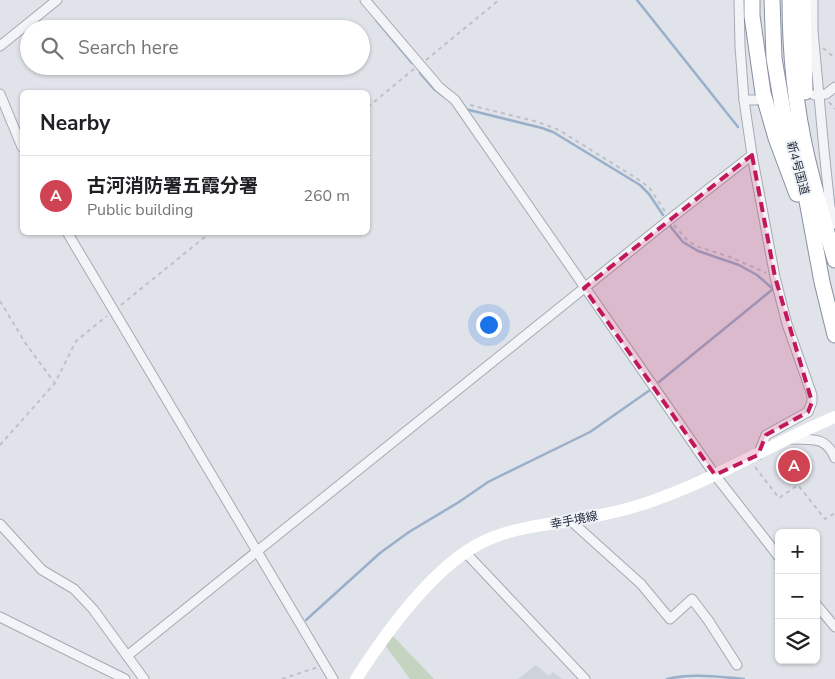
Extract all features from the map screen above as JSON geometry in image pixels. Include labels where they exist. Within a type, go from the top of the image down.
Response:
[{"type":"highway","points":[[752,0],[752,16],[764,93],[781,154],[815,242]]},
{"type":"highway","name":"新4号国道","points":[[772,0],[774,58],[781,103],[787,131],[804,188],[822,282],[835,335]]},
{"type":"highway","name":"新4号国道","points":[[790,0],[792,63],[800,123],[835,260]]},
{"type":"highway","points":[[804,0],[804,84],[808,122],[817,172],[819,203]]},
{"type":"main road","name":"幸手境線","points":[[356,679],[393,626],[425,588],[444,569],[479,543],[494,536],[618,511],[664,497],[835,417]]},
{"type":"street","points":[[33,20],[58,0]]},
{"type":"street","points":[[365,0],[419,66],[439,87],[455,100],[714,475],[775,552]]},
{"type":"street","points":[[739,0],[744,100],[752,155],[775,277],[787,324],[812,395],[812,402],[808,412],[766,435],[753,457]]},
{"type":"street","points":[[813,0],[815,95],[830,207],[835,224]]},
{"type":"street","points":[[0,46],[20,30]]},
{"type":"street","points":[[815,95],[826,94],[835,87]]},
{"type":"street","points":[[0,94],[20,142]]},
{"type":"street","points":[[744,100],[756,100]]},
{"type":"street","points":[[127,656],[752,155]]},
{"type":"street","points":[[69,235],[332,679]]},
{"type":"street","points":[[787,439],[818,440],[827,445],[835,458]]},
{"type":"street","points":[[571,521],[641,584],[670,619],[692,600],[708,620],[737,665]]},
{"type":"street","points":[[0,524],[42,570],[74,589],[94,609],[144,679]]},
{"type":"street","points":[[465,552],[584,679]]},
{"type":"street","points":[[820,609],[835,627]]},
{"type":"street","points":[[0,618],[125,679]]},
{"type":"path","points":[[370,105],[499,0]]},
{"type":"path","points":[[814,41],[835,58]]},
{"type":"path","points":[[455,100],[494,112],[538,122],[559,130],[649,187],[670,219],[687,240],[696,246],[730,257],[775,277]]},
{"type":"path","points":[[0,445],[55,383],[76,341],[207,235]]},
{"type":"path","points":[[0,301],[26,344],[55,383]]},
{"type":"path","points":[[753,457],[779,498],[798,485],[825,519],[835,513]]},
{"type":"path","points":[[282,679],[324,665]]},
{"type":"highlighted area","points":[[752,155],[775,277],[812,402],[808,412],[766,435],[758,455],[715,475],[584,288]]},
{"type":"shaded area","points":[[536,665],[549,676],[553,672],[562,679],[518,679]]},
{"type":"green space","points":[[392,635],[434,679],[410,679],[385,645]]},
{"type":"waterway","points":[[637,0],[738,127]]},
{"type":"waterway","points":[[376,20],[412,63]]},
{"type":"waterway","points":[[420,73],[434,89],[450,101]]},
{"type":"waterway","points":[[465,109],[553,132],[640,185],[649,194],[663,215]]},
{"type":"waterway","points":[[659,382],[773,289],[757,275],[739,265],[698,251],[683,242],[670,226]]},
{"type":"waterway","points":[[306,620],[380,553],[409,532],[488,482],[590,432],[650,390]]},
{"type":"waterway","points":[[667,679],[696,676],[744,679]]},
{"type":"place","name":"古河消防署五霞分署","points":[[794,466]]}]
